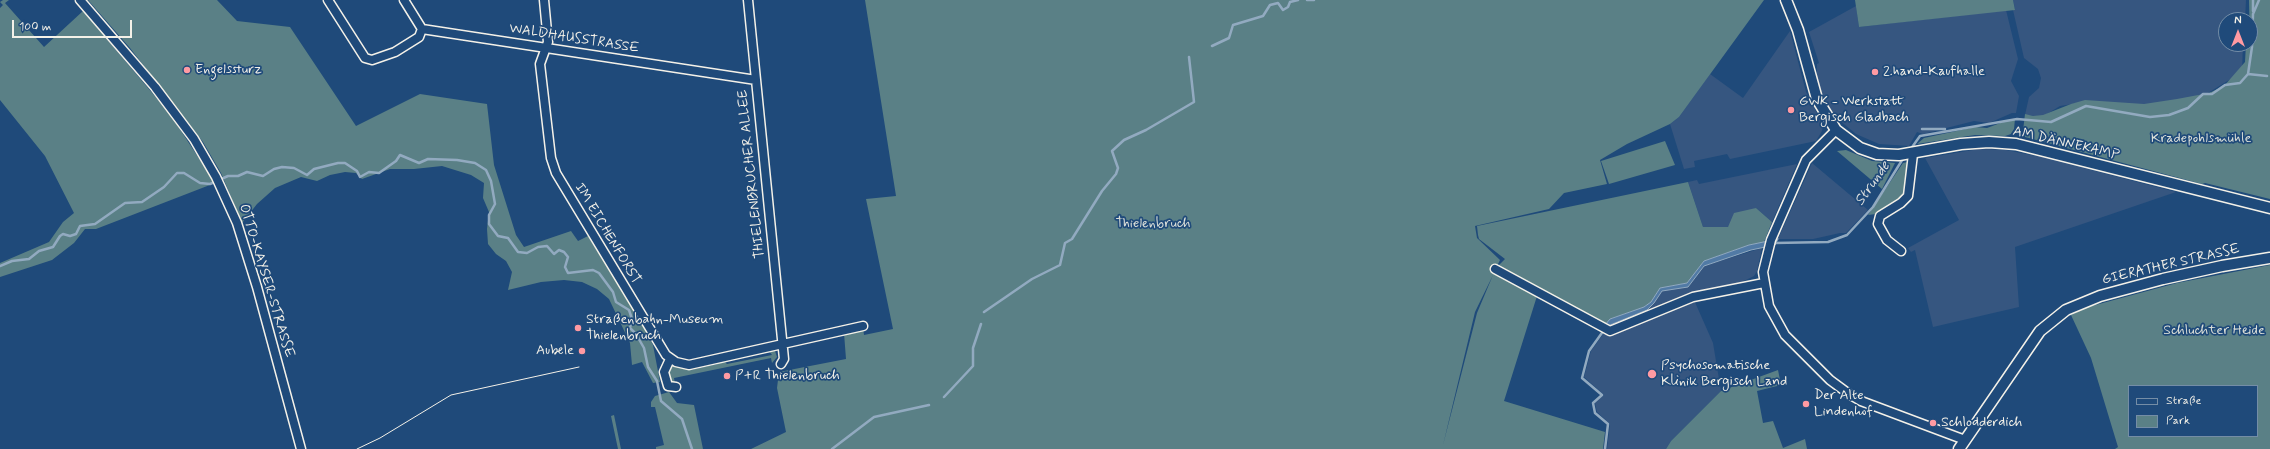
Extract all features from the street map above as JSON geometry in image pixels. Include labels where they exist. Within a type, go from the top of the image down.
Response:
[{"type":"street","name":"OTTO-KAYSER-STRASSE","points":[[80,0],[155,88],[194,139],[218,180],[237,222],[257,287],[301,449]]},
{"type":"street","points":[[328,0],[365,58],[372,60],[395,52],[419,37],[422,29],[404,0]]},
{"type":"street","name":"IM EICHENFORST","points":[[544,0],[548,42],[540,64],[551,158],[556,173],[656,339],[670,359]]},
{"type":"street","name":"THIELENBRUCHER ALLEE","points":[[748,0],[784,359],[781,364]]},
{"type":"street","points":[[1786,0],[1798,30],[1817,99],[1836,130],[1806,160],[1771,240],[1764,260],[1764,283],[1769,306],[1785,335],[1830,380],[1861,401],[1962,445]]},
{"type":"street","name":"WALDHAUSSTRASSE","points":[[422,29],[756,80]]},
{"type":"street","name":"AM DÄNNEKAMP","points":[[1836,130],[1860,148],[1877,154],[1911,154],[1961,144],[1988,142],[2016,144],[2270,208]]},
{"type":"street","points":[[1901,251],[1887,240],[1878,224],[1880,216],[1901,203],[1908,196],[1911,154]]},
{"type":"street","name":"GIERATHER STRASSE","points":[[1962,445],[2040,331],[2066,310],[2100,296],[2163,279],[2222,266],[2270,258]]},
{"type":"street","points":[[1495,269],[1605,329],[1613,331],[1693,297],[1764,283]]},
{"type":"street","points":[[676,387],[668,386],[665,378],[666,366],[670,359],[689,364],[782,345],[863,326]]},
{"type":"shaded area","points":[[2013,0],[2246,0],[2245,12],[2218,12],[2218,52],[2243,52],[2242,72],[2208,93],[2143,111],[2079,103],[2060,106],[2042,117],[2025,115],[2029,97],[2039,88],[2041,78],[2038,69],[2024,58],[2013,10],[2015,9]]},
{"type":"shaded area","points":[[1856,6],[1859,27],[2006,10],[2018,59],[2011,81],[2019,96],[2016,113],[2012,113],[1989,123],[1974,121],[1923,134],[1917,132],[1909,146],[1879,144],[1856,134],[1833,115],[1823,98],[1817,77],[1817,64],[1819,63],[1809,32]]},
{"type":"shaded area","points":[[1790,31],[1806,92],[1823,125],[1822,131],[1816,141],[1730,159],[1727,154],[1694,161],[1695,167],[1684,169],[1670,124],[1679,117],[1710,74],[1743,98]]},
{"type":"shaded area","points":[[1979,149],[2006,150],[2041,157],[2176,192],[2015,247],[2019,307],[1933,327],[1915,250],[1911,252],[1908,248],[1959,220],[1925,158]]},
{"type":"shaded area","points":[[1812,163],[1868,210],[1846,233],[1813,239],[1778,239]]},
{"type":"shaded area","points":[[1797,164],[1772,222],[1756,208],[1728,227],[1703,227],[1688,182],[1697,180],[1699,184]]},
{"type":"shaded area","points":[[1778,239],[1775,245],[1751,250],[1704,266],[1688,287],[1662,291],[1647,310],[1610,325],[1609,327],[1605,325],[1610,319],[1644,307],[1651,302],[1660,288],[1687,283],[1704,261],[1749,245]]},
{"type":"shaded area","points":[[1762,248],[1757,271],[1754,276],[1724,288],[1692,294],[1620,320],[1647,310],[1662,291],[1688,287],[1704,266]]},
{"type":"shaded area","name":"Psychosomatische Klinik Bergisch Land","points":[[1694,300],[1713,343],[1721,391],[1671,441],[1666,449],[1607,449],[1610,424],[1597,412],[1595,403],[1604,395],[1584,377],[1591,351],[1604,333],[1612,335]]},
{"type":"green space","points":[[3,0],[9,0],[5,3],[44,47],[83,11],[170,114],[215,183],[96,229],[85,229],[74,243],[52,260],[0,277],[0,263],[49,242],[63,222],[74,213],[45,156],[0,100],[0,8],[3,5],[0,2]]},
{"type":"green space","points":[[88,0],[217,0],[237,21],[290,27],[356,126],[420,94],[487,104],[494,165],[516,235],[524,247],[571,231],[578,241],[588,236],[639,317],[653,345],[660,382],[653,383],[642,362],[632,365],[630,343],[609,299],[597,289],[582,282],[564,280],[541,282],[508,290],[512,272],[506,261],[496,254],[488,244],[487,229],[489,212],[483,198],[484,183],[471,175],[442,166],[414,169],[390,169],[362,179],[356,173],[345,172],[330,175],[317,181],[301,177],[275,188],[257,204],[242,223],[221,173],[203,142],[130,48]]},
{"type":"green space","name":"Thielenbruch","points":[[865,0],[1764,0],[1679,117],[1670,124],[1627,144],[1600,160],[1607,184],[1564,193],[1549,209],[1475,226],[1477,238],[1500,260],[1494,272],[1537,296],[1504,401],[1605,432],[1603,449],[751,449],[786,432],[777,388],[779,372],[846,359],[844,333],[863,328],[864,335],[893,329],[866,199],[896,196]],"holes":[[[1493,275],[1477,313],[1443,445],[1475,312]]]},
{"type":"green space","points":[[1855,0],[2013,0],[2015,10],[1859,27]]},
{"type":"green space","name":"Kradepohlsmühle","points":[[2249,0],[2270,0],[2270,199],[2205,183],[2202,184],[2025,137],[2023,131],[2025,114],[2033,116],[2043,115],[2085,100],[2144,104],[2209,93],[2224,86],[2245,62],[2246,52],[2258,52],[2258,12],[2249,12]]},
{"type":"green space","points":[[2011,119],[2015,119],[2014,129],[2011,134],[2005,136],[1975,135],[1917,144],[1924,138],[1975,127],[1987,128]]},
{"type":"green space","points":[[1665,141],[1675,165],[1609,184],[1601,161]]},
{"type":"green space","points":[[1846,150],[1872,161],[1895,163],[1882,189],[1837,151]]},
{"type":"green space","points":[[1908,162],[1903,197],[1876,214],[1868,215],[1903,163]]},
{"type":"green space","points":[[1688,182],[1703,227],[1728,227],[1734,213],[1756,208],[1772,222],[1764,242],[1749,245],[1704,261],[1687,283],[1660,288],[1651,302],[1644,307],[1610,319],[1605,325],[1498,266],[1505,259],[1479,239],[1477,226]]},
{"type":"green space","name":"Schluchter Heide","points":[[2270,265],[2270,449],[2115,449],[2118,447],[2091,358],[2071,315],[2088,307],[2177,283]]},
{"type":"green space","points":[[769,351],[775,351],[777,357],[772,363],[771,358],[674,378],[675,384],[670,383],[667,370],[672,365],[691,370],[718,364],[721,361],[724,361],[727,364],[772,355]]},
{"type":"green space","points":[[1778,370],[1781,385],[1757,391],[1763,423],[1773,421],[1783,448],[1805,439],[1807,449],[1666,449],[1671,441],[1721,391]]},
{"type":"green space","points":[[669,392],[677,403],[694,405],[703,449],[656,449],[656,447],[664,445],[655,407],[651,407],[651,402],[655,396]]},
{"type":"green space","points":[[614,415],[621,449],[618,449],[611,416]]},
{"type":"waterway","points":[[1212,46],[1229,38],[1233,25],[1263,16],[1270,5],[1278,3],[1283,10],[1288,7],[1290,2],[1298,0]]},
{"type":"waterway","points":[[1307,0],[1314,0]]},
{"type":"waterway","name":"Strunde","points":[[2253,0],[2253,11]]},
{"type":"waterway","name":"Strunde","points":[[1910,150],[1920,136],[2017,119],[2051,122],[2086,106],[2150,117],[2169,115],[2188,108],[2203,94],[2212,94],[2225,85],[2240,83],[2248,74],[2252,47],[2253,14],[2259,0]]},
{"type":"waterway","points":[[984,312],[1032,279],[1060,265],[1065,243],[1072,239],[1102,191],[1116,174],[1118,168],[1112,151],[1124,140],[1146,130],[1194,102],[1189,57]]},
{"type":"waterway","points":[[2248,74],[2267,76]]},
{"type":"waterway","points":[[1922,129],[1945,129]]},
{"type":"waterway","points":[[0,266],[12,261],[29,259],[39,251],[53,247],[63,234],[70,236],[76,234],[80,226],[95,224],[125,203],[142,202],[164,187],[177,173],[184,173],[200,183],[210,184],[228,176],[238,176],[247,172],[263,176],[274,169],[282,167],[294,168],[307,175],[314,169],[338,163],[345,163],[357,171],[360,177],[369,172],[379,173],[396,161],[400,155],[419,163],[428,159],[457,160],[475,163],[486,170],[491,181],[495,204],[489,215],[489,224],[498,236],[508,238],[518,252],[527,253],[538,247],[547,246],[554,254],[559,250],[564,252],[568,257],[565,267],[568,273],[593,270],[599,273],[613,292],[616,302],[629,310],[632,319],[630,328],[636,334],[644,348],[648,367],[657,381],[661,401],[682,419],[692,449]]},
{"type":"waterway","name":"Strunde","points":[[1774,243],[1828,242],[1847,235],[1873,207],[1904,157]]},
{"type":"waterway","points":[[944,397],[973,366],[973,348],[981,324]]},
{"type":"waterway","name":"Strunde","points":[[1604,330],[1589,351],[1582,378],[1602,395],[1593,403],[1595,413],[1608,424],[1605,449]]},
{"type":"waterway","points":[[832,449],[874,417],[929,405]]},
{"type":"tram line","points":[[357,449],[380,438],[451,395],[579,367]]},
{"type":"place","name":"Engelssturz","points":[[187,70]]},
{"type":"place","name":"2.hand-Kaufhalle","points":[[1875,72]]},
{"type":"place","name":"GWK - Werkstatt Bergisch Gladbach","points":[[1791,110]]},
{"type":"place","name":"Straßenbahn-Museum Thielenbruch","points":[[578,328]]},
{"type":"place","name":"Aubele","points":[[582,351]]},
{"type":"place","name":"Psychosomatische Klinik Bergisch Land","points":[[1652,374]]},
{"type":"place","name":"P+R Thielenbruch","points":[[727,376]]},
{"type":"place","name":"Der Alte Lindenhof","points":[[1806,404]]},
{"type":"place","name":"Schlodderdich","points":[[1933,423]]}]
